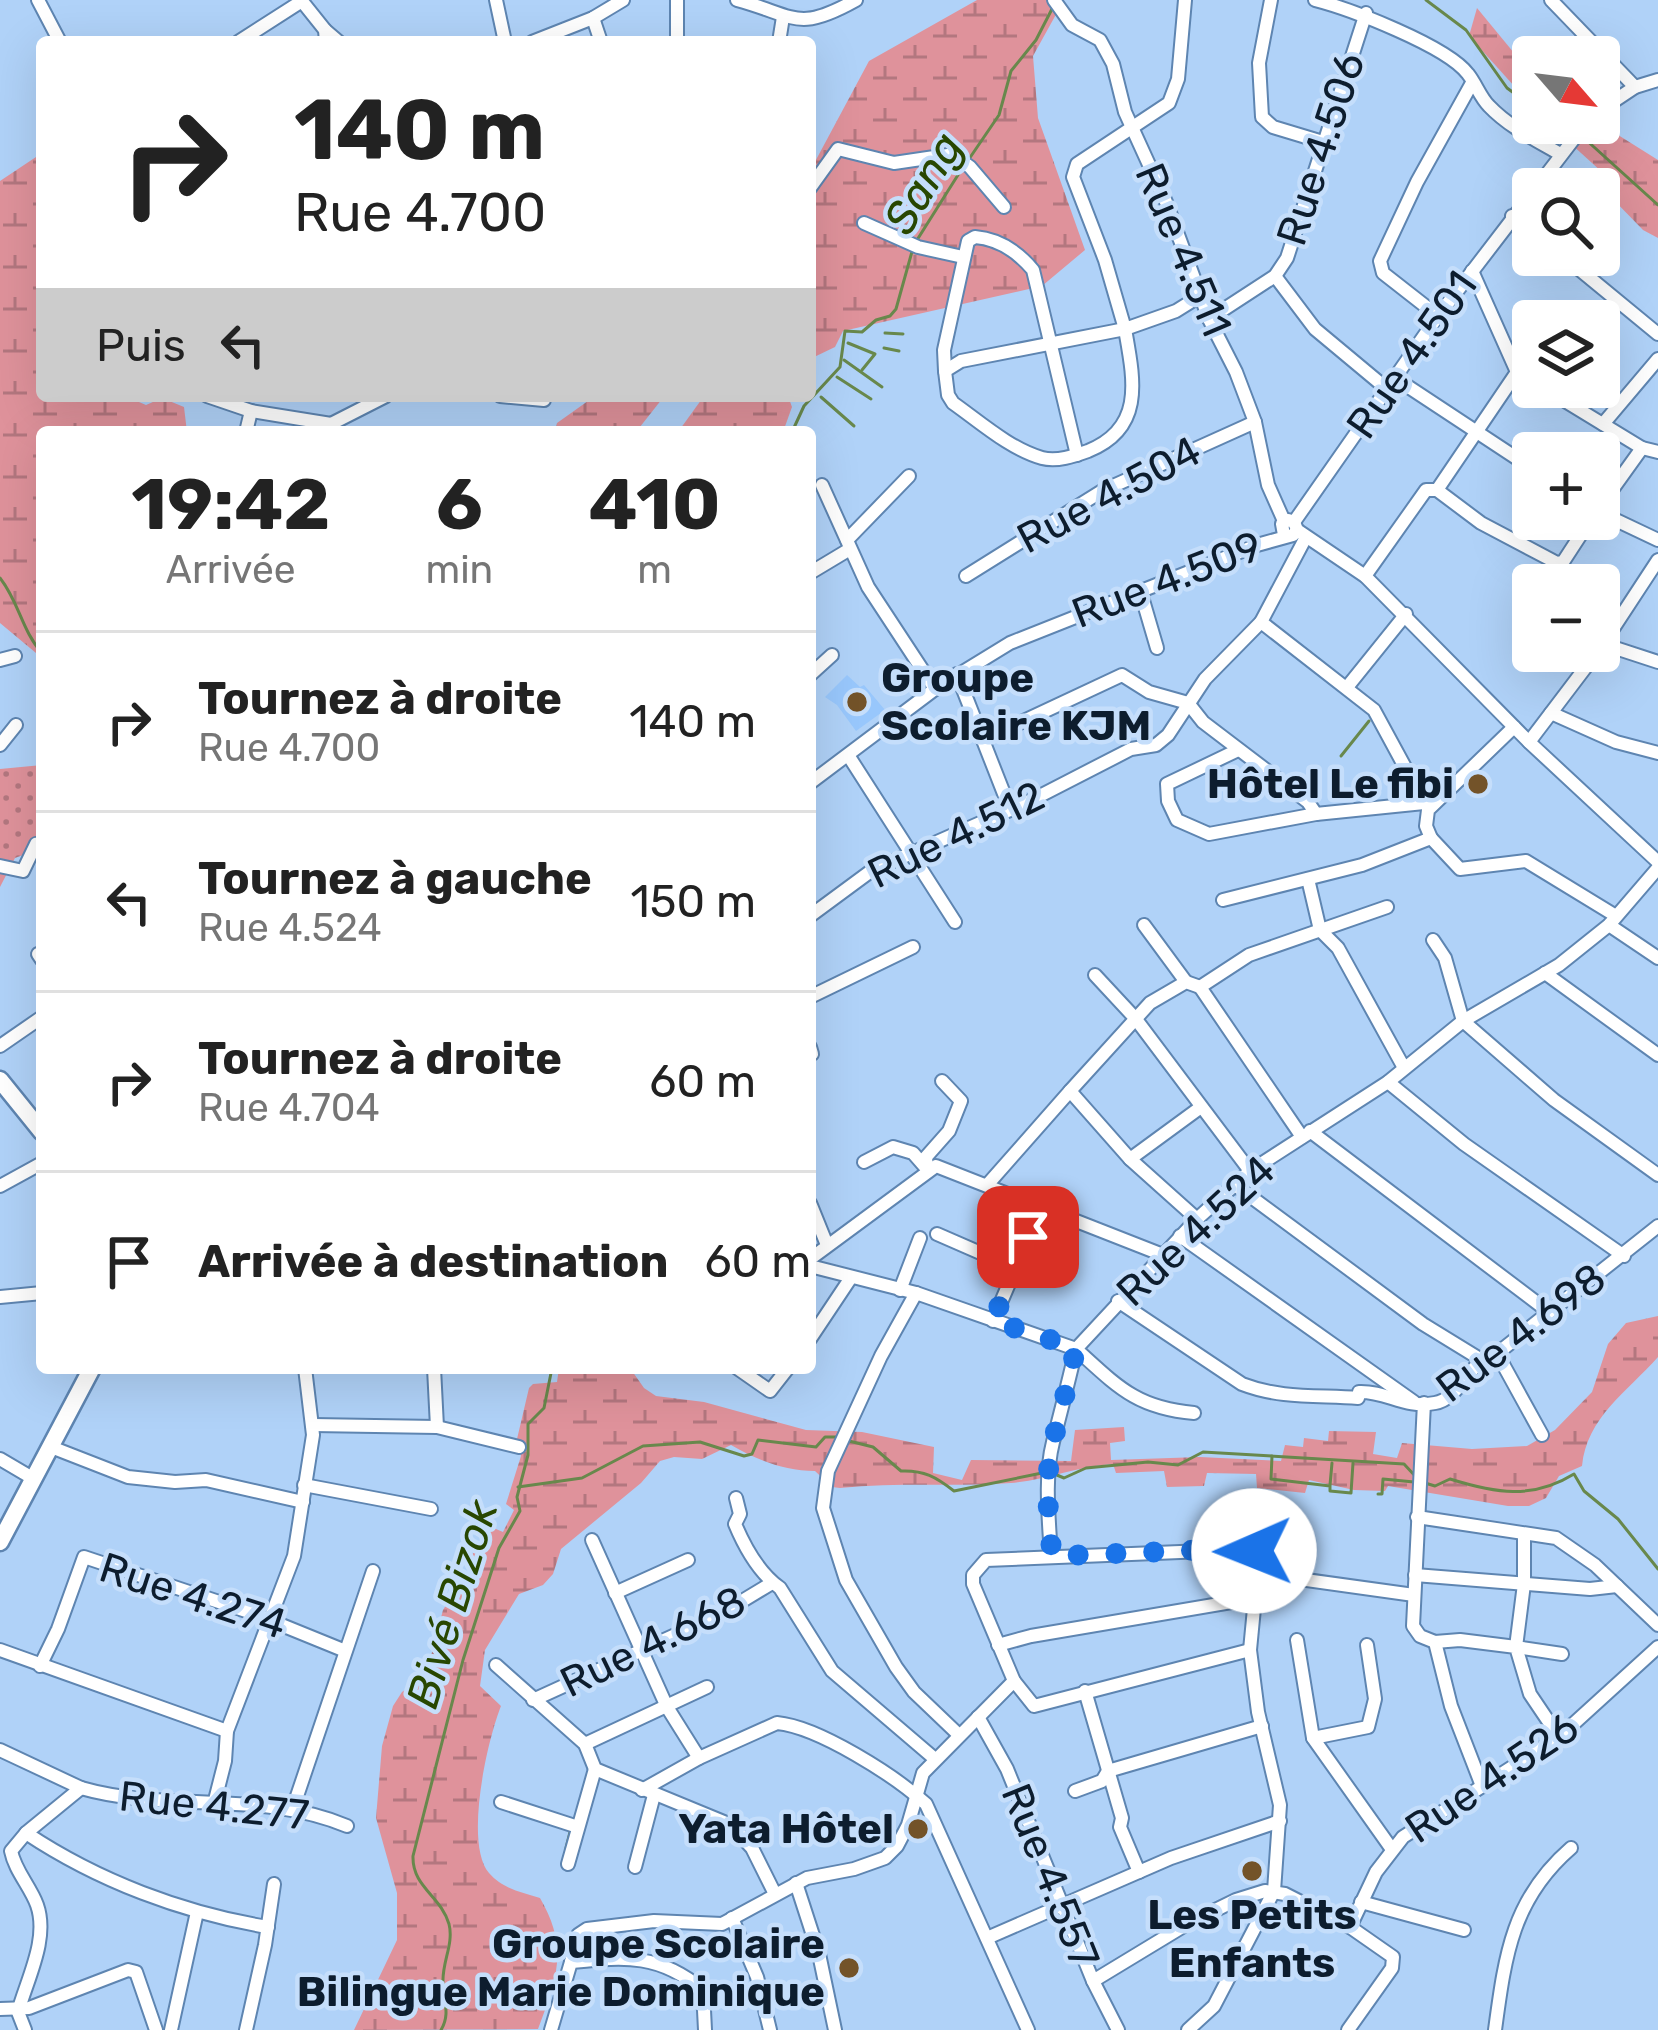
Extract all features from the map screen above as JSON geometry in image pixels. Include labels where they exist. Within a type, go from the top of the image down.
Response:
[{"type":"highway","points":[[0,1080],[36,1124]]},
{"type":"highway","points":[[0,1542],[6,1514],[34,1479],[89,1374]]},
{"type":"street","points":[[38,0],[57,36]]},
{"type":"street","points":[[496,0],[504,36]]},
{"type":"street","points":[[547,36],[623,0]]},
{"type":"street","points":[[676,0],[677,36]]},
{"type":"street","points":[[737,0],[817,20],[856,0]]},
{"type":"street","name":"Rue 4.511","points":[[1054,0],[1072,25],[1103,44],[1131,128],[1255,422],[1268,484],[1293,529]]},
{"type":"street","points":[[1077,455],[1039,285],[1024,258],[983,237],[968,241],[963,256],[944,350],[953,403],[1024,451],[1051,460],[1077,455],[1109,442],[1130,412],[1132,368],[1105,260],[1073,177],[1077,164],[1164,108],[1172,97],[1185,0]]},
{"type":"street","points":[[1271,0],[1259,63],[1262,117],[1274,127],[1325,143]]},
{"type":"street","points":[[1315,0],[1366,14],[1467,72],[1488,105],[1560,154]]},
{"type":"street","points":[[1551,0],[1636,87]]},
{"type":"street","points":[[247,36],[302,1],[326,36]]},
{"type":"street","name":"Rue 4.506","points":[[1209,319],[1275,276],[1297,232],[1366,14]]},
{"type":"street","points":[[593,18],[599,36]]},
{"type":"street","points":[[1620,97],[1658,80]]},
{"type":"street","points":[[1438,316],[1383,273],[1380,262],[1472,82]]},
{"type":"street","name":"Rue 4.501","points":[[1549,168],[1568,144]]},
{"type":"street","points":[[816,180],[838,149],[894,163],[948,155],[965,162],[1004,207]]},
{"type":"street","name":"Rue 4.501","points":[[1261,622],[1293,529],[1512,216]]},
{"type":"street","points":[[863,223],[918,247],[963,256]]},
{"type":"street","points":[[1472,271],[1512,363]]},
{"type":"street","points":[[1275,276],[1321,335],[1512,455]]},
{"type":"street","points":[[1588,276],[1658,334]]},
{"type":"street","points":[[945,371],[962,361],[1125,329],[1176,311],[1200,296]]},
{"type":"street","points":[[1603,424],[1658,359]]},
{"type":"street","points":[[1437,490],[1512,378]]},
{"type":"street","points":[[225,402],[323,426]]},
{"type":"street","points":[[336,426],[376,402]]},
{"type":"street","points":[[1577,408],[1642,448],[1658,452]]},
{"type":"street","points":[[247,426],[251,411]]},
{"type":"street","name":"Rue 4.504","points":[[966,576],[1102,491],[1255,422]]},
{"type":"street","points":[[1620,480],[1642,448]]},
{"type":"street","points":[[816,569],[849,544],[909,476]]},
{"type":"street","points":[[822,485],[868,587],[935,689]]},
{"type":"street","points":[[1365,576],[1426,490],[1437,490],[1512,539]]},
{"type":"street","points":[[1620,521],[1658,540]]},
{"type":"street","name":"Rue 4.509","points":[[816,778],[935,689],[1010,643],[1293,529],[1365,576],[1658,865]]},
{"type":"street","points":[[1513,540],[1557,563],[1563,562],[1577,540]]},
{"type":"street","points":[[1620,618],[1658,560]]},
{"type":"street","points":[[1140,590],[1157,648]]},
{"type":"street","points":[[1348,686],[1406,614]]},
{"type":"street","points":[[1261,622],[1348,686],[1380,719],[1426,806],[1431,838],[1460,869],[1526,861],[1658,958]]},
{"type":"street","name":"Rue 4.512","points":[[816,912],[871,872],[1131,748],[1156,745],[1168,735],[1205,679],[1261,622]]},
{"type":"street","points":[[1620,653],[1658,662]]},
{"type":"street","points":[[816,670],[832,655]]},
{"type":"street","points":[[1529,742],[1582,672]]},
{"type":"street","points":[[957,674],[1010,809]]},
{"type":"street","points":[[983,740],[1118,675],[1126,676],[1149,692],[1188,703],[1203,722],[1308,802],[1316,814]]},
{"type":"street","points":[[1551,713],[1616,742],[1658,753]]},
{"type":"street","points":[[0,746],[16,725]]},
{"type":"street","points":[[1238,750],[1167,784],[1177,820],[1209,834],[1316,814],[1426,806],[1514,728]]},
{"type":"street","points":[[848,754],[956,922]]},
{"type":"street","points":[[1223,900],[1400,854],[1431,838]]},
{"type":"street","points":[[0,866],[23,871],[36,844]]},
{"type":"street","name":"Rue 4.524","points":[[1076,1348],[1196,1219],[1250,1171],[1388,1082],[1462,1021],[1545,973],[1612,921],[1658,865]]},
{"type":"street","points":[[1309,879],[1320,930],[1338,948],[1403,1066]]},
{"type":"street","points":[[988,1184],[1150,1003],[1249,955],[1387,907]]},
{"type":"street","points":[[1144,925],[1306,1134],[1549,1312]]},
{"type":"street","points":[[1433,940],[1445,958],[1462,1021],[1554,1100],[1658,1175]]},
{"type":"street","points":[[816,994],[913,947]]},
{"type":"street","points":[[1545,973],[1658,1055]]},
{"type":"street","points":[[1094,975],[1135,1018],[1250,1171]]},
{"type":"street","points":[[0,1046],[36,1021]]},
{"type":"street","points":[[927,1169],[926,1157],[949,1131],[961,1101],[942,1081]]},
{"type":"street","points":[[1388,1082],[1465,1144],[1624,1256]]},
{"type":"street","points":[[1070,1091],[1130,1159],[1196,1219]]},
{"type":"street","points":[[1130,1159],[1201,1107]]},
{"type":"street","points":[[864,1162],[893,1147],[913,1153],[927,1169]]},
{"type":"street","points":[[0,1186],[36,1166]]},
{"type":"street","points":[[816,1256],[927,1169],[944,1166],[1163,1255]]},
{"type":"street","points":[[1235,1185],[1423,1324],[1504,1366],[1542,1435]]},
{"type":"street","points":[[993,1321],[1042,1206]]},
{"type":"street","points":[[816,1217],[827,1244]]},
{"type":"street","name":"Rue 4.698","points":[[1118,1301],[1243,1384],[1261,1391],[1288,1397],[1358,1398],[1360,1392],[1374,1392],[1406,1405],[1444,1400],[1487,1358],[1658,1226]]},
{"type":"street","points":[[937,1234],[1015,1268]]},
{"type":"street","points":[[1180,1237],[1420,1403],[1415,1633],[1435,1642],[1460,1640],[1562,1654]]},
{"type":"street","points":[[900,1290],[920,1238]]},
{"type":"street","points":[[816,1265],[850,1279],[916,1293],[1076,1348],[1144,1404],[1194,1413]]},
{"type":"street","points":[[816,1330],[850,1279]]},
{"type":"street","points":[[916,1293],[828,1471],[823,1508],[846,1580],[896,1666],[914,1692],[959,1735]]},
{"type":"street","points":[[0,1297],[36,1294]]},
{"type":"street","points":[[1052,1556],[1048,1515],[1053,1443],[1076,1348]]},
{"type":"street","points":[[214,1804],[227,1731],[294,1556],[313,1425],[306,1374]]},
{"type":"street","points":[[434,1374],[437,1427]]},
{"type":"street","points":[[745,1374],[770,1391],[783,1374]]},
{"type":"street","points":[[313,1425],[437,1427],[518,1447]]},
{"type":"street","points":[[51,1447],[128,1477],[206,1480],[303,1502]]},
{"type":"street","points":[[0,1459],[34,1479]]},
{"type":"street","points":[[304,1485],[430,1509]]},
{"type":"street","points":[[736,1498],[740,1514],[735,1524],[751,1556],[780,1588],[832,1671],[934,1759]]},
{"type":"street","points":[[1418,1517],[1556,1538],[1595,1565],[1658,1625]]},
{"type":"street","points":[[1524,1534],[1524,1585],[1516,1647],[1530,1694],[1558,1737]]},
{"type":"street","points":[[592,1540],[667,1707],[699,1758]]},
{"type":"street","points":[[1188,2030],[1214,2006],[1274,1891],[1278,1790],[1250,1650],[1256,1573],[1250,1548],[986,1560],[973,1575],[1014,1681],[1032,1706],[1250,1650]]},
{"type":"street","name":"Rue 4.274","points":[[40,1666],[84,1558],[269,1619],[344,1650]]},
{"type":"street","points":[[615,1593],[688,1560]]},
{"type":"street","points":[[293,1808],[373,1570]]},
{"type":"street","points":[[1256,1573],[1414,1595]]},
{"type":"street","points":[[1415,1575],[1524,1585],[1617,1586]]},
{"type":"street","name":"Rue 4.668","points":[[533,1700],[719,1615],[772,1583]]},
{"type":"street","points":[[998,1645],[1255,1598]]},
{"type":"street","points":[[1297,1640],[1312,1738],[1391,1848]]},
{"type":"street","points":[[1435,1642],[1451,1706],[1482,1786]]},
{"type":"street","points":[[1312,1738],[1368,1727],[1375,1699],[1367,1645]]},
{"type":"street","name":"Rue 4.526","points":[[1350,1927],[1391,1848],[1402,1837],[1558,1737],[1658,1647]]},
{"type":"street","points":[[0,1650],[227,1731]]},
{"type":"street","points":[[496,1665],[585,1744],[595,1769],[568,1864]]},
{"type":"street","points":[[550,2030],[578,1935],[587,1929],[643,1921],[716,1925],[815,1874],[854,1870],[885,1858],[908,1826],[914,1792],[934,1759],[1014,1681]]},
{"type":"street","points":[[585,1744],[707,1687]]},
{"type":"street","points":[[1085,1691],[1120,1827],[1138,1872]]},
{"type":"street","name":"Rue 4.557","points":[[979,1720],[1007,1769],[1093,1981],[1118,2030]]},
{"type":"street","points":[[635,1867],[648,1792],[699,1758],[762,1727],[787,1724],[898,1778],[926,1804],[1028,2030]]},
{"type":"street","points":[[1075,1791],[1102,1781],[1108,1771],[1262,1726]]},
{"type":"street","name":"Rue 4.277","points":[[0,1750],[81,1788],[165,1802],[293,1808],[347,1826]]},
{"type":"street","points":[[595,1769],[705,1813],[743,1834],[775,1894]]},
{"type":"street","points":[[25,2030],[18,2012],[41,1922],[35,1899],[11,1856],[13,1846],[81,1788]]},
{"type":"street","points":[[501,1802],[578,1827]]},
{"type":"street","points":[[987,1938],[1138,1872],[1280,1821]]},
{"type":"street","points":[[26,1833],[81,1866],[196,1912],[268,1927]]},
{"type":"street","points":[[1495,2030],[1506,1954],[1526,1902],[1547,1868],[1571,1848]]},
{"type":"street","points":[[246,2030],[274,1883]]},
{"type":"street","points":[[796,1883],[820,1954],[835,2030]]},
{"type":"street","points":[[1093,1981],[1203,1916],[1236,1900],[1274,1891],[1350,1927],[1389,1952],[1393,1961],[1376,1994],[1348,2030]]},
{"type":"street","points":[[1361,1902],[1465,1930]]},
{"type":"street","points":[[171,2030],[196,1912]]},
{"type":"street","points":[[732,1918],[757,1976],[770,2030]]},
{"type":"street","points":[[571,1962],[637,1956],[661,1965],[703,1990],[705,2030]]},
{"type":"street","points":[[0,2009],[18,2012],[133,1970],[156,2030]]},
{"type":"shaded area","name":"Groupe Scolaire KJM","points":[[847,675],[860,687],[864,685],[885,710],[856,731],[825,697]]},
{"type":"green space","points":[[977,0],[1064,0],[1033,56],[1038,118],[1085,250],[1042,286],[843,331],[835,347],[816,356],[816,160],[869,61]]},
{"type":"green space","points":[[1477,8],[1512,50],[1512,84],[1469,36]]},
{"type":"green space","points":[[1620,136],[1658,160],[1658,238],[1620,206],[1620,168],[1598,168],[1571,144],[1620,144]]},
{"type":"green space","points":[[36,157],[36,402],[172,402],[184,407],[186,426],[36,426],[36,653],[0,623],[0,181]]},
{"type":"green space","points":[[587,402],[660,402],[641,426],[557,423]]},
{"type":"green space","points":[[700,402],[790,402],[792,407],[785,426],[682,426]]},
{"type":"green space","points":[[36,766],[36,850],[15,858],[0,887],[0,769]]},
{"type":"green space","points":[[1658,1316],[1658,1357],[1600,1419],[1582,1466],[1559,1476],[1546,1498],[1529,1506],[1388,1486],[1385,1491],[1354,1490],[1309,1480],[1305,1493],[1257,1488],[1256,1474],[1207,1473],[1204,1486],[1167,1487],[1164,1471],[1116,1473],[1113,1464],[1011,1483],[840,1488],[832,1487],[815,1471],[771,1464],[731,1445],[702,1459],[660,1461],[641,1483],[561,1549],[553,1574],[543,1585],[519,1594],[485,1650],[480,1686],[501,1706],[484,1767],[478,1840],[489,1873],[506,1886],[540,1898],[555,1932],[555,1978],[538,2029],[354,2030],[397,1940],[397,1893],[376,1818],[382,1746],[393,1706],[402,1692],[426,1675],[443,1610],[466,1573],[477,1573],[480,1567],[472,1555],[489,1526],[503,1532],[514,1510],[506,1504],[521,1456],[517,1439],[533,1384],[557,1382],[558,1374],[634,1374],[656,1396],[704,1402],[806,1430],[862,1432],[934,1447],[933,1473],[962,1480],[971,1460],[1071,1461],[1075,1430],[1124,1427],[1125,1441],[1110,1443],[1111,1460],[1281,1461],[1285,1445],[1303,1447],[1304,1438],[1328,1441],[1329,1431],[1376,1432],[1373,1454],[1397,1458],[1402,1443],[1472,1449],[1527,1446],[1555,1430],[1592,1392],[1608,1344],[1626,1323]]},
{"type":"waterway","name":"Sang","points":[[1426,0],[1466,30],[1512,92]]},
{"type":"waterway","name":"Sang","points":[[969,159],[999,115],[1011,71],[1036,40],[1053,7]]},
{"type":"waterway","name":"Sang","points":[[1591,144],[1658,205]]},
{"type":"waterway","name":"Sang","points":[[917,240],[963,167]]},
{"type":"waterway","name":"Sang","points":[[816,393],[840,367],[845,331],[862,332],[896,309],[913,248]]},
{"type":"waterway","points":[[885,333],[903,334]]},
{"type":"waterway","points":[[848,343],[875,354],[862,370]]},
{"type":"waterway","points":[[884,348],[899,351]]},
{"type":"waterway","points":[[844,360],[882,387]]},
{"type":"waterway","points":[[837,377],[871,399]]},
{"type":"waterway","points":[[821,397],[854,426]]},
{"type":"waterway","name":"Sang","points":[[795,426],[808,402]]},
{"type":"waterway","points":[[0,578],[36,644]]},
{"type":"waterway","points":[[1341,756],[1369,721]]},
{"type":"waterway","name":"Bivé Bizok","points":[[441,2030],[446,2012],[443,1975],[449,1924],[417,1876],[413,1856],[463,1660],[499,1548],[520,1511],[517,1497],[528,1455],[528,1424],[544,1408],[551,1374]]},
{"type":"waterway","name":"Bivé Bizok","points":[[518,1487],[582,1478],[643,1446],[700,1442],[744,1456],[752,1454],[758,1440],[816,1447],[825,1437],[840,1437]]},
{"type":"waterway","name":"Bivé Bizok","points":[[849,1441],[873,1447],[901,1471],[929,1475],[954,1491],[1042,1473]]},
{"type":"waterway","name":"Bivé Bizok","points":[[1052,1473],[1064,1478],[1086,1468],[1148,1462],[1178,1465],[1203,1452],[1404,1464],[1417,1478]]},
{"type":"waterway","points":[[1272,1456],[1271,1479],[1351,1493],[1353,1463]]},
{"type":"waterway","points":[[1330,1485],[1332,1463]]},
{"type":"waterway","name":"Bivé Bizok","points":[[1425,1483],[1435,1486],[1450,1479],[1513,1492],[1543,1488],[1574,1474],[1584,1491],[1618,1519],[1658,1569]]},
{"type":"waterway","points":[[1378,1494],[1382,1494],[1383,1479],[1414,1482]]},
{"type":"waterway","points":[[566,1848],[570,1832]]},
{"type":"place","name":"Groupe Scolaire KJM","points":[[857,702]]},
{"type":"place","name":"Hôtel Le fibi","points":[[1478,784]]},
{"type":"place","name":"Yata Hôtel","points":[[918,1829]]},
{"type":"place","name":"Les Petits Enfants","points":[[1252,1871]]},
{"type":"place","name":"Groupe Scolaire Bilingue Marie Dominique","points":[[849,1968]]},
{"type":"route","points":[[1028,1237],[993,1321],[1076,1348],[1053,1443],[1048,1515],[1052,1556],[1254,1551]]}]
